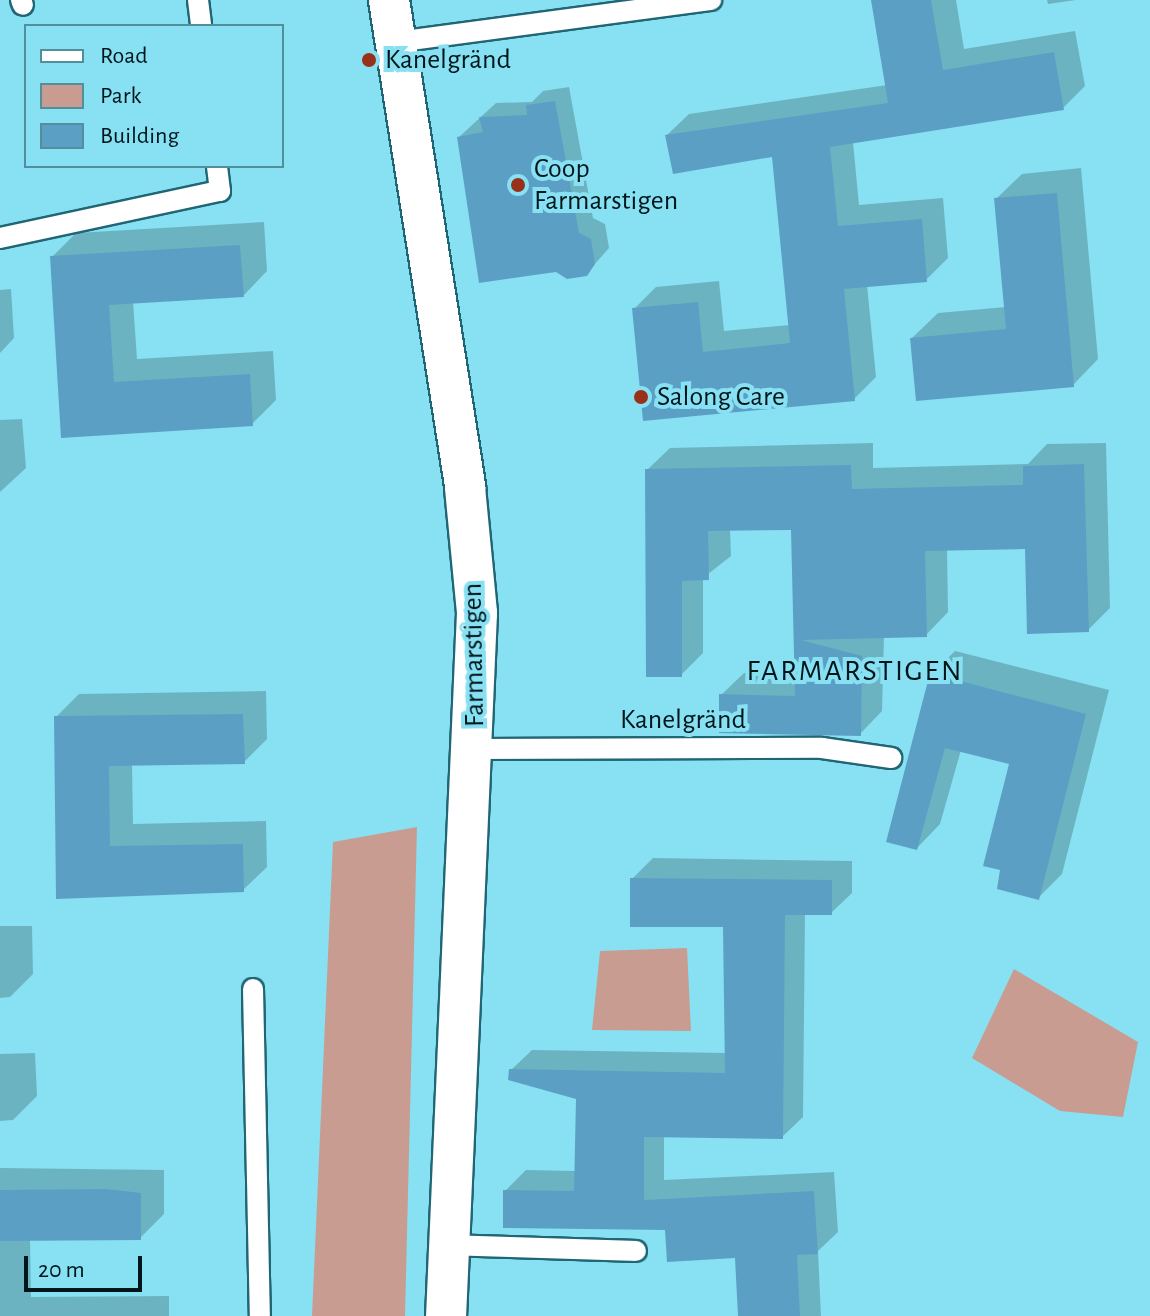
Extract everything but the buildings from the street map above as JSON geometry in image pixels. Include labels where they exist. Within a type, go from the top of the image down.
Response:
[{"type":"street","name":"Farmarstigen","points":[[389,0],[465,488],[477,613],[475,749],[446,1316]]},
{"type":"lane","points":[[198,0],[201,24]]},
{"type":"lane","points":[[396,42],[711,0]]},
{"type":"lane","points":[[0,238],[220,191],[217,168]]},
{"type":"lane","name":"Kanelgränd","points":[[475,749],[822,748],[891,758]]},
{"type":"lane","points":[[253,989],[260,1316]]},
{"type":"lane","points":[[448,1245],[636,1251]]},
{"type":"green space","points":[[417,827],[405,1316],[312,1316],[333,842]]},
{"type":"green space","points":[[687,948],[691,1031],[592,1030],[600,951]]},
{"type":"green space","points":[[1014,969],[1138,1042],[1123,1117],[1060,1111],[972,1058]]},
{"type":"place","name":"Kanelgränd","points":[[369,60]]},
{"type":"place","name":"Coop Farmarstigen","points":[[518,185]]},
{"type":"place","name":"Salong Care","points":[[641,397]]},
{"type":"district","name":"FARMARSTIGEN","points":[[855,671]]}]
